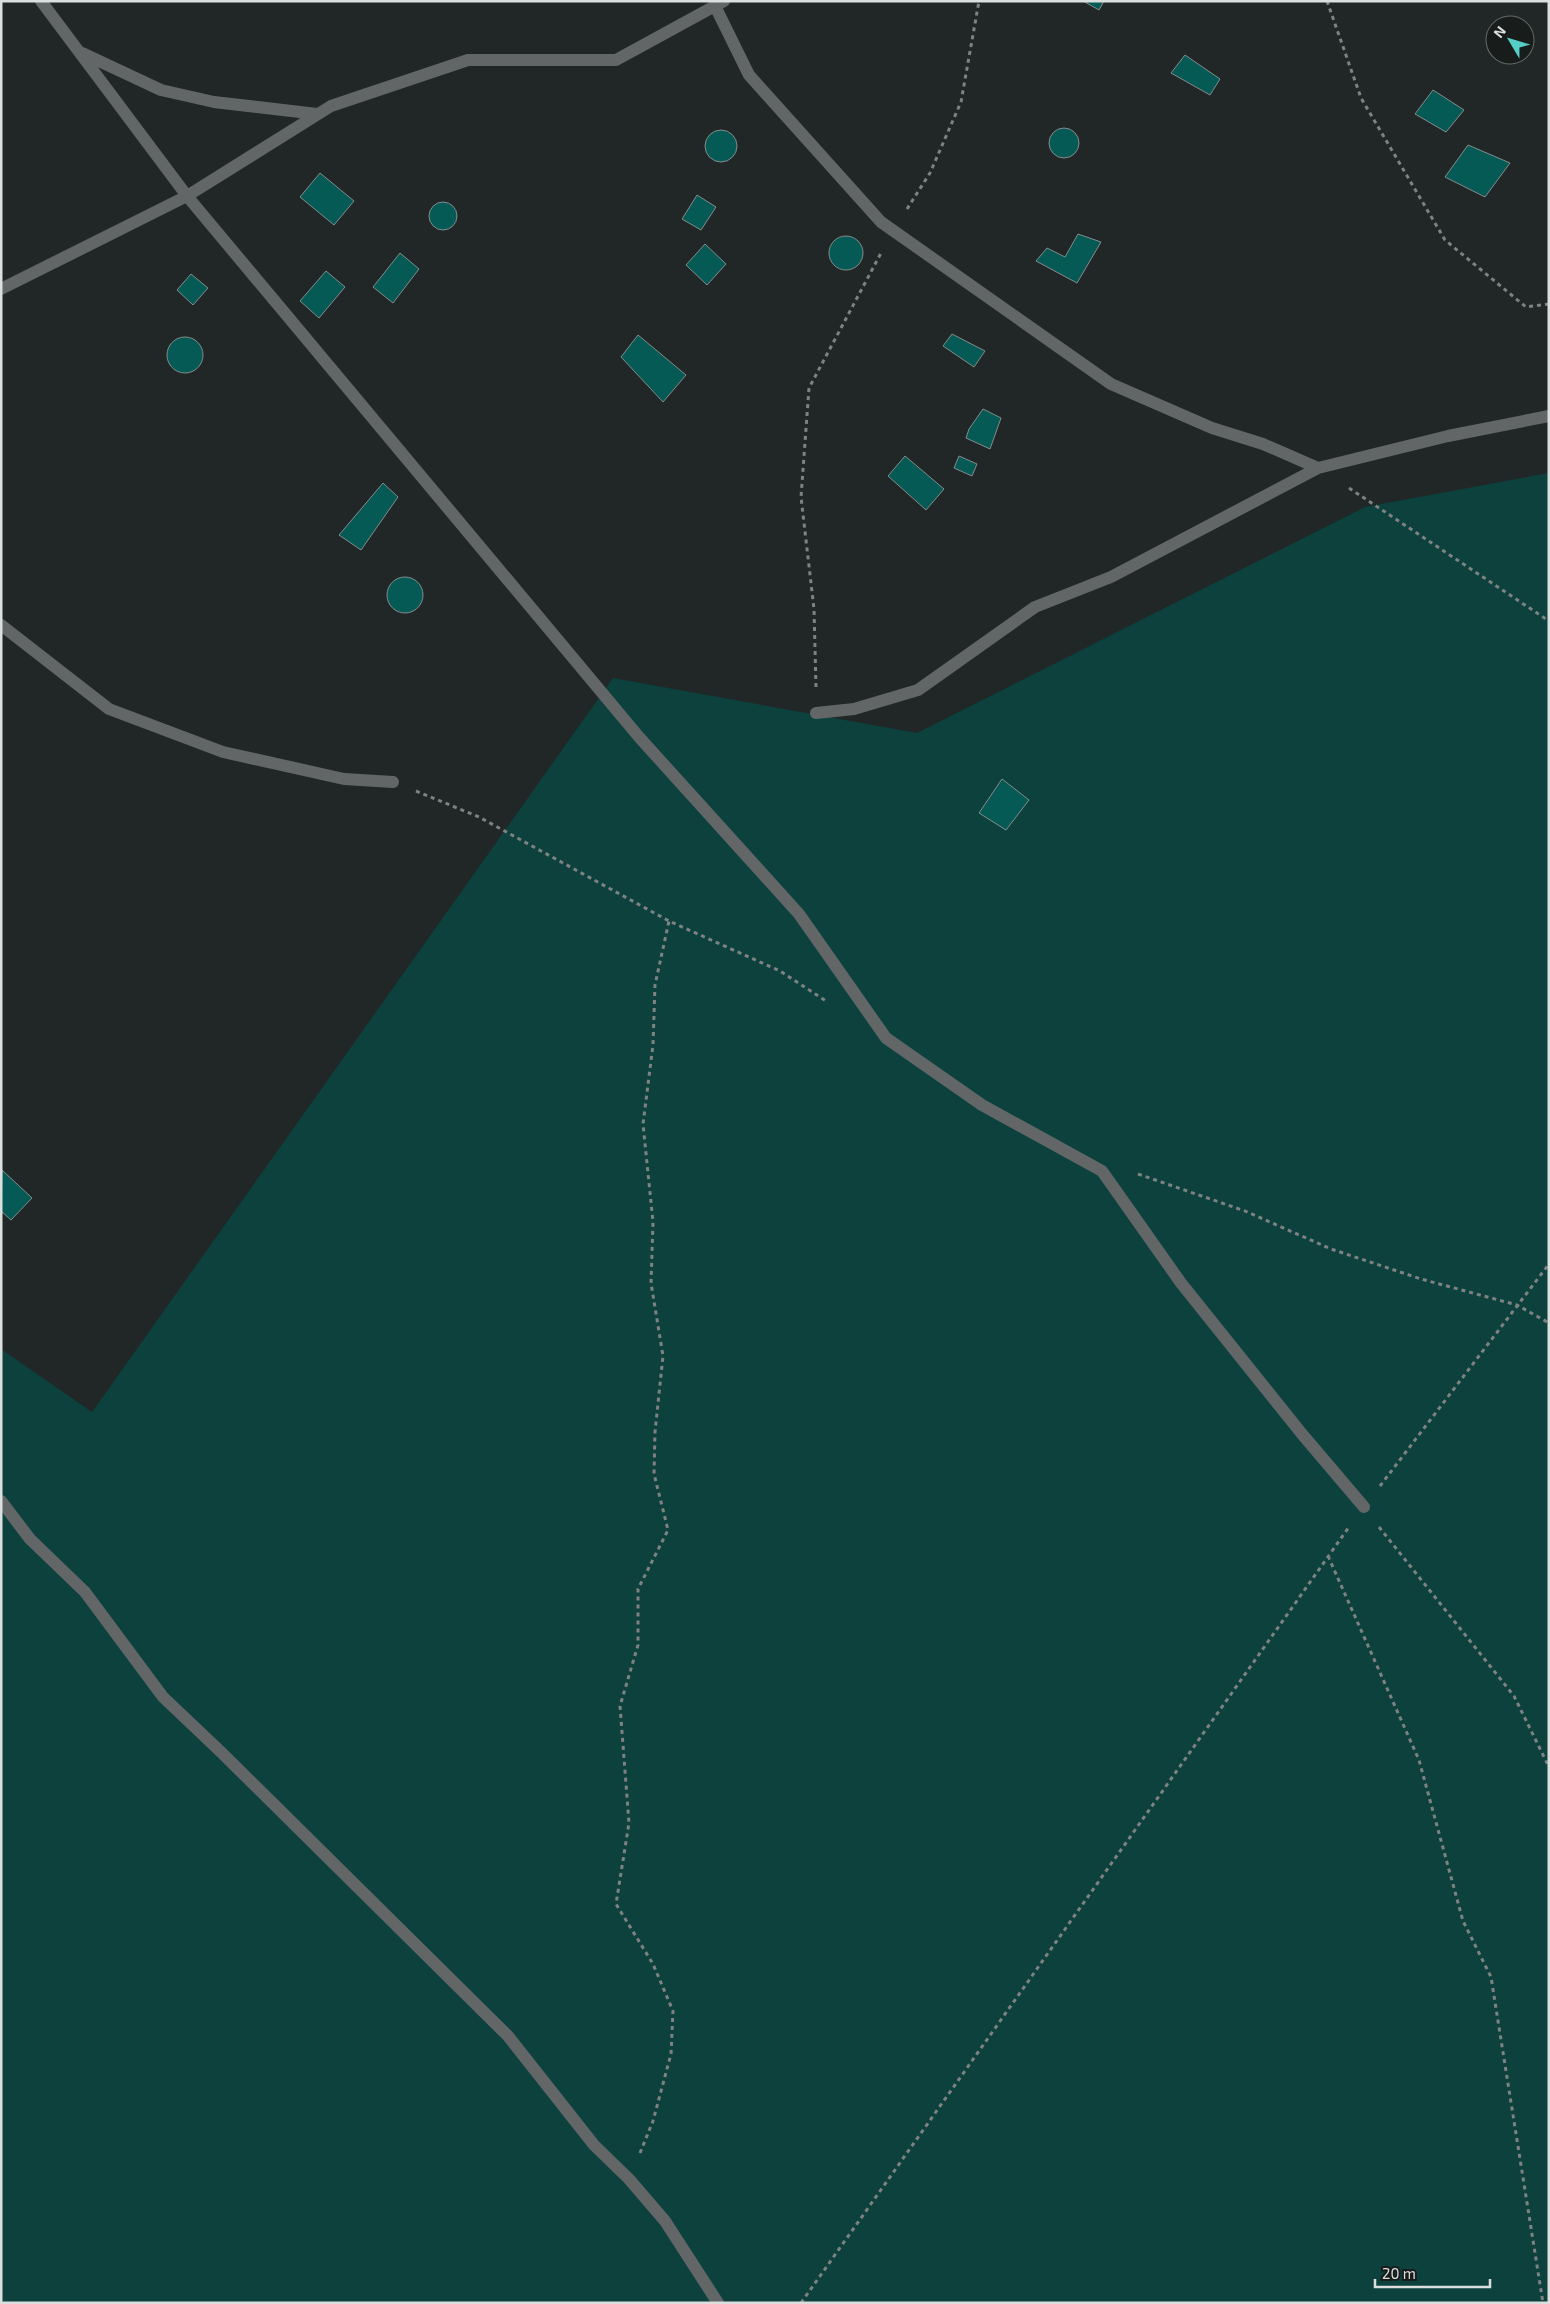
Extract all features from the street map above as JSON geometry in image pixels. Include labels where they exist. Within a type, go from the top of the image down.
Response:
[{"type":"street","points":[[41,1],[187,196],[632,729],[799,914],[886,1038],[982,1105],[1102,1171],[1181,1283],[1302,1434],[1364,1507]]},
{"type":"street","points":[[1,289],[187,196],[331,106],[468,60],[616,60],[720,4],[749,75],[881,222],[1111,384],[1212,428],[1263,444],[1318,468]]},
{"type":"street","points":[[80,52],[161,90],[214,102],[316,114]]},
{"type":"street","points":[[816,713],[854,708],[918,690],[1035,607],[1111,577],[1318,468],[1448,436],[1549,416]]},
{"type":"street","points":[[1,625],[109,709],[223,752],[344,779],[393,782]]},
{"type":"street","points":[[1,1501],[30,1539],[85,1592],[164,1697],[222,1752],[508,2036],[594,2145],[629,2179],[665,2221],[718,2303]]},
{"type":"path","points":[[816,713],[814,608],[801,497],[809,388],[893,231],[930,173],[961,102],[979,1]]},
{"type":"path","points":[[1327,1],[1361,98],[1445,240],[1526,307],[1549,304]]},
{"type":"path","points":[[1318,468],[1549,621]]},
{"type":"path","points":[[393,782],[479,817],[670,920],[780,971],[828,1002]]},
{"type":"path","points":[[629,2179],[653,2121],[671,2054],[673,2011],[653,1964],[616,1904],[629,1823],[620,1706],[638,1645],[638,1589],[668,1530],[654,1474],[655,1432],[663,1356],[651,1283],[652,1222],[643,1124],[653,1045],[656,985],[670,920]]},
{"type":"path","points":[[1130,1171],[1245,1211],[1332,1249],[1421,1279],[1517,1306],[1549,1323]]},
{"type":"path","points":[[801,2303],[1328,1555],[1549,1264]]},
{"type":"path","points":[[1364,1507],[1514,1696],[1549,1767]]},
{"type":"path","points":[[1328,1555],[1419,1760],[1463,1921],[1491,1977],[1543,2303]]},
{"type":"shaded area","points":[[1549,473],[1549,2303],[1,2303],[1,1349],[92,1412],[613,678],[917,733],[1365,507]]},
{"type":"building","points":[[1083,1],[1104,1],[1099,10]]},
{"type":"building","points":[[1185,55],[1220,79],[1210,95],[1171,73]]},
{"type":"building","points":[[1433,90],[1464,110],[1446,132],[1415,114]]},
{"type":"building","points":[[1064,128],[1070,129],[1078,137],[1078,149],[1070,157],[1064,158],[1058,157],[1050,149],[1049,143],[1050,137],[1058,129]]},
{"type":"building","points":[[721,130],[732,135],[737,146],[732,157],[721,162],[710,157],[705,146],[710,135]]},
{"type":"building","points":[[1468,145],[1510,163],[1485,197],[1445,177]]},
{"type":"building","points":[[320,173],[354,201],[334,225],[300,197]]},
{"type":"building","points":[[697,195],[716,207],[701,230],[682,219]]},
{"type":"building","points":[[443,202],[453,206],[457,216],[453,226],[443,230],[433,226],[429,216],[433,206]]},
{"type":"building","points":[[1078,234],[1101,242],[1077,283],[1036,261],[1047,248],[1065,257]]},
{"type":"building","points":[[846,236],[853,237],[858,241],[862,246],[862,260],[858,265],[853,269],[846,270],[839,269],[834,265],[830,260],[829,253],[830,246],[834,241],[839,237]]},
{"type":"building","points":[[705,244],[726,264],[707,285],[686,265]]},
{"type":"building","points":[[400,253],[419,269],[393,303],[373,287]]},
{"type":"building","points":[[326,271],[345,287],[319,318],[300,301]]},
{"type":"building","points":[[191,274],[208,288],[193,305],[177,290]]},
{"type":"building","points":[[952,334],[985,351],[974,367],[943,346]]},
{"type":"building","points":[[638,335],[686,375],[663,402],[621,357]]},
{"type":"building","points":[[185,337],[198,342],[203,355],[198,368],[185,373],[172,368],[167,355],[172,342]]},
{"type":"building","points":[[983,409],[1001,418],[990,449],[966,438],[969,429]]},
{"type":"building","points":[[905,456],[944,489],[926,510],[888,476]]},
{"type":"building","points":[[959,456],[977,464],[972,476],[954,468]]},
{"type":"building","points":[[383,483],[398,497],[361,550],[339,535]]},
{"type":"building","points":[[405,577],[418,582],[423,595],[418,608],[405,613],[392,608],[387,595],[392,582]]},
{"type":"building","points":[[1002,779],[1029,800],[1006,830],[979,813]]},
{"type":"building","points":[[2,1170],[32,1198],[11,1220],[1,1211]]}]
